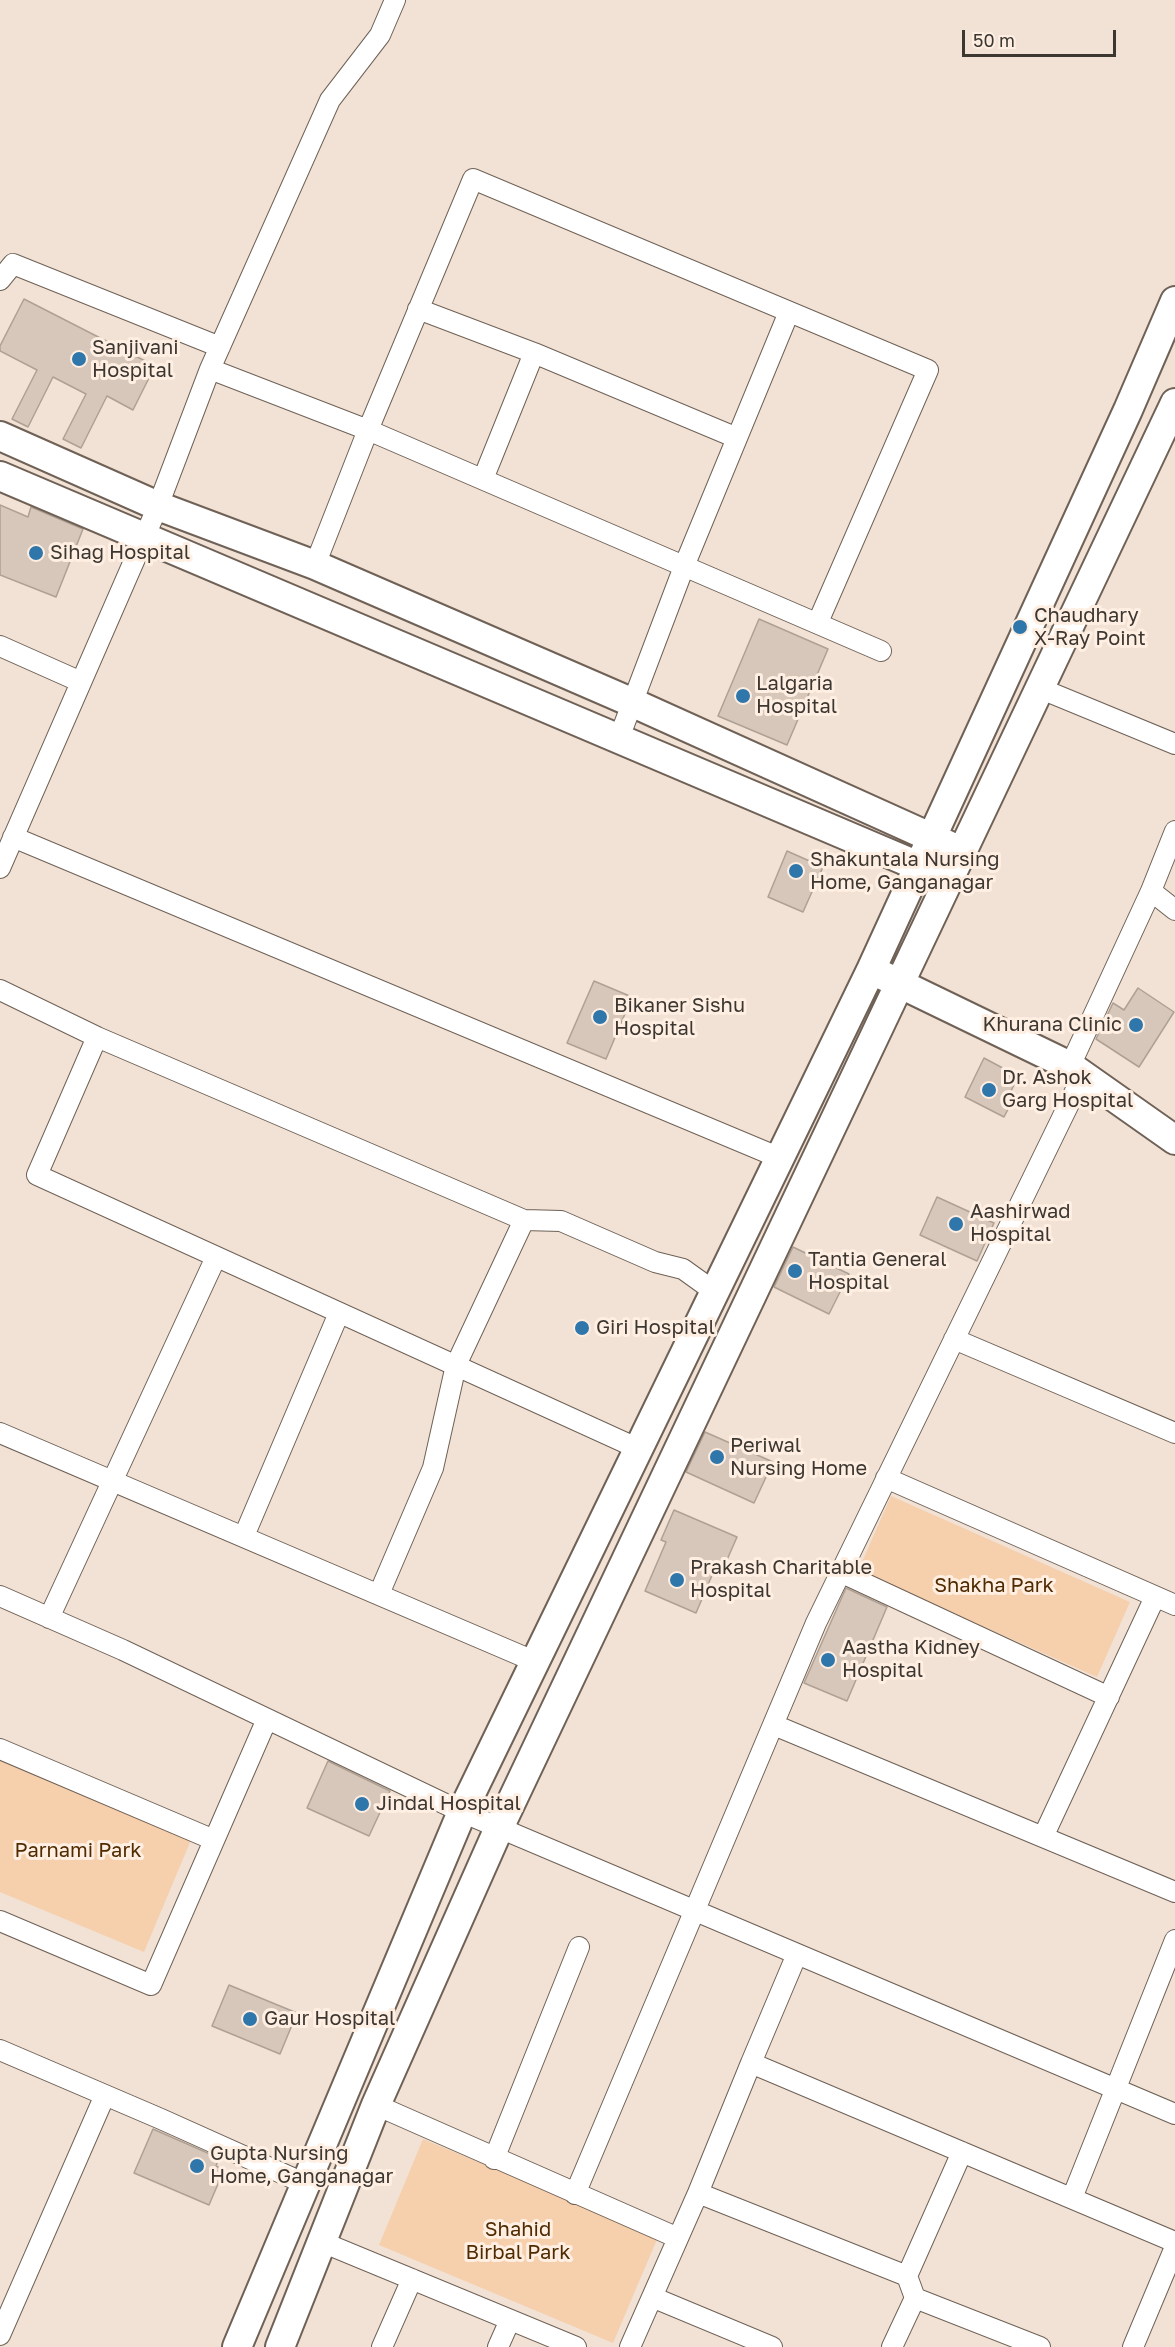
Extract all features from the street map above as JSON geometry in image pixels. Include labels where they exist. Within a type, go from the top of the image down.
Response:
[{"type":"street","points":[[0,868],[158,506],[210,369],[330,100],[380,35],[395,0]]},
{"type":"street","points":[[315,565],[368,430],[473,179],[928,370],[818,622]]},
{"type":"street","points":[[0,280],[13,264],[220,347]]},
{"type":"street","points":[[237,2347],[462,1812],[871,970],[1124,420],[1175,302]]},
{"type":"street","points":[[418,309],[534,353],[737,438]]},
{"type":"street","points":[[619,738],[685,564],[789,312]]},
{"type":"street","points":[[483,479],[534,353]]},
{"type":"street","points":[[210,369],[368,430],[685,564],[881,651]]},
{"type":"street","points":[[280,2347],[376,2105],[499,1828],[1175,403]]},
{"type":"street","points":[[0,436],[158,506],[315,565],[631,702],[963,851]]},
{"type":"street","points":[[0,476],[950,879]]},
{"type":"street","points":[[0,646],[81,682]]},
{"type":"street","points":[[1039,687],[1175,744]]},
{"type":"street","points":[[575,2194],[816,1623],[954,1339],[1077,1070],[1175,831]]},
{"type":"street","points":[[13,837],[780,1158]]},
{"type":"street","points":[[1151,891],[1175,910]]},
{"type":"street","points":[[871,970],[1077,1070],[1175,1140]]},
{"type":"street","points":[[0,990],[97,1037],[524,1220],[561,1221],[655,1262],[683,1269],[715,1292]]},
{"type":"street","points":[[97,1037],[37,1175],[639,1449]]},
{"type":"street","points":[[379,1594],[433,1468],[456,1365],[524,1220]]},
{"type":"street","points":[[49,1618],[216,1257]]},
{"type":"street","points":[[244,1536],[339,1312]]},
{"type":"street","points":[[954,1339],[1175,1433]]},
{"type":"street","points":[[0,1433],[536,1662]]},
{"type":"street","points":[[886,1478],[1175,1605]]},
{"type":"street","points":[[840,1572],[1109,1697]]},
{"type":"street","points":[[0,1596],[462,1812],[1175,2114]]},
{"type":"street","points":[[1043,1837],[1155,1597]]},
{"type":"street","points":[[0,1922],[151,1985],[267,1719]]},
{"type":"street","points":[[774,1725],[1175,1892]]},
{"type":"street","points":[[0,1749],[214,1840]]},
{"type":"street","points":[[1072,2198],[1175,1940]]},
{"type":"street","points":[[494,2159],[579,1947]]},
{"type":"street","points":[[630,2347],[698,2193],[797,1953]]},
{"type":"street","points":[[0,2050],[306,2184]]},
{"type":"street","points":[[751,2063],[1175,2242]]},
{"type":"street","points":[[2,2323],[105,2095]]},
{"type":"street","points":[[376,2105],[494,2159],[678,2238]]},
{"type":"street","points":[[892,2347],[915,2298],[908,2276],[962,2152]]},
{"type":"street","points":[[698,2193],[908,2276]]},
{"type":"street","points":[[322,2242],[576,2347]]},
{"type":"street","points":[[1133,2347],[1175,2247]]},
{"type":"street","points":[[382,2347],[412,2279]]},
{"type":"street","points":[[652,2297],[772,2347]]},
{"type":"street","points":[[915,2298],[1040,2347]]},
{"type":"street","points":[[498,2347],[510,2320]]},
{"type":"green space","name":"Shakha Park","points":[[891,1496],[1130,1602],[1097,1677],[858,1571]]},
{"type":"green space","name":"Parnami Park","points":[[0,1746],[196,1828],[144,1952],[0,1892]]},
{"type":"green space","name":"Shahid Birbal Park","points":[[423,2139],[658,2237],[613,2343],[379,2245]]},
{"type":"building","points":[[24,299],[155,366],[133,410],[107,396],[81,448],[63,439],[86,394],[53,377],[28,427],[12,419],[37,370],[0,351],[0,346]]},
{"type":"building","points":[[0,505],[28,517],[31,507],[83,529],[56,597],[0,575]]},
{"type":"building","points":[[759,619],[828,649],[787,745],[718,716]]},
{"type":"building","points":[[787,851],[823,867],[803,912],[768,897]]},
{"type":"building","points":[[594,981],[632,997],[606,1059],[567,1043]]},
{"type":"building","points":[[1138,988],[1174,1012],[1139,1067],[1096,1039],[1113,1003],[1124,1010]]},
{"type":"building","points":[[984,1058],[1012,1073],[1010,1076],[1017,1079],[1011,1091],[1016,1094],[1004,1117],[965,1097]]},
{"type":"building","points":[[937,1197],[994,1223],[977,1261],[920,1235]]},
{"type":"building","points":[[793,1247],[849,1274],[829,1314],[774,1287]]},
{"type":"building","points":[[705,1432],[773,1462],[754,1503],[686,1472]]},
{"type":"building","points":[[674,1510],[737,1537],[723,1569],[716,1566],[696,1613],[645,1591],[666,1542],[661,1540]]},
{"type":"building","points":[[846,1588],[887,1607],[847,1701],[804,1683]]},
{"type":"building","points":[[328,1761],[390,1791],[369,1836],[307,1808]]},
{"type":"building","points":[[229,1985],[297,2013],[280,2054],[212,2026]]},
{"type":"building","points":[[153,2129],[219,2158],[216,2166],[224,2170],[209,2205],[134,2173]]},
{"type":"place","name":"Sanjivani Hospital","points":[[79,359]]},
{"type":"place","name":"Sihag Hospital","points":[[36,553]]},
{"type":"place","name":"Chaudhary X-Ray Point","points":[[1020,627]]},
{"type":"place","name":"Lalgaria Hospital","points":[[743,696]]},
{"type":"place","name":"Shakuntala Nursing Home, Ganganagar","points":[[796,871]]},
{"type":"place","name":"Bikaner Sishu Hospital","points":[[600,1017]]},
{"type":"place","name":"Khurana Clinic","points":[[1136,1025]]},
{"type":"place","name":"Dr. Ashok Garg Hospital","points":[[989,1090]]},
{"type":"place","name":"Aashirwad Hospital","points":[[956,1224]]},
{"type":"place","name":"Tantia General Hospital","points":[[795,1271]]},
{"type":"place","name":"Giri Hospital","points":[[582,1328]]},
{"type":"place","name":"Periwal Nursing Home","points":[[717,1457]]},
{"type":"place","name":"Prakash Charitable Hospital","points":[[677,1580]]},
{"type":"place","name":"Aastha Kidney Hospital","points":[[828,1660]]},
{"type":"place","name":"Jindal Hospital","points":[[362,1804]]},
{"type":"place","name":"Gaur Hospital","points":[[250,2019]]},
{"type":"place","name":"Gupta Nursing Home, Ganganagar","points":[[197,2166]]}]
